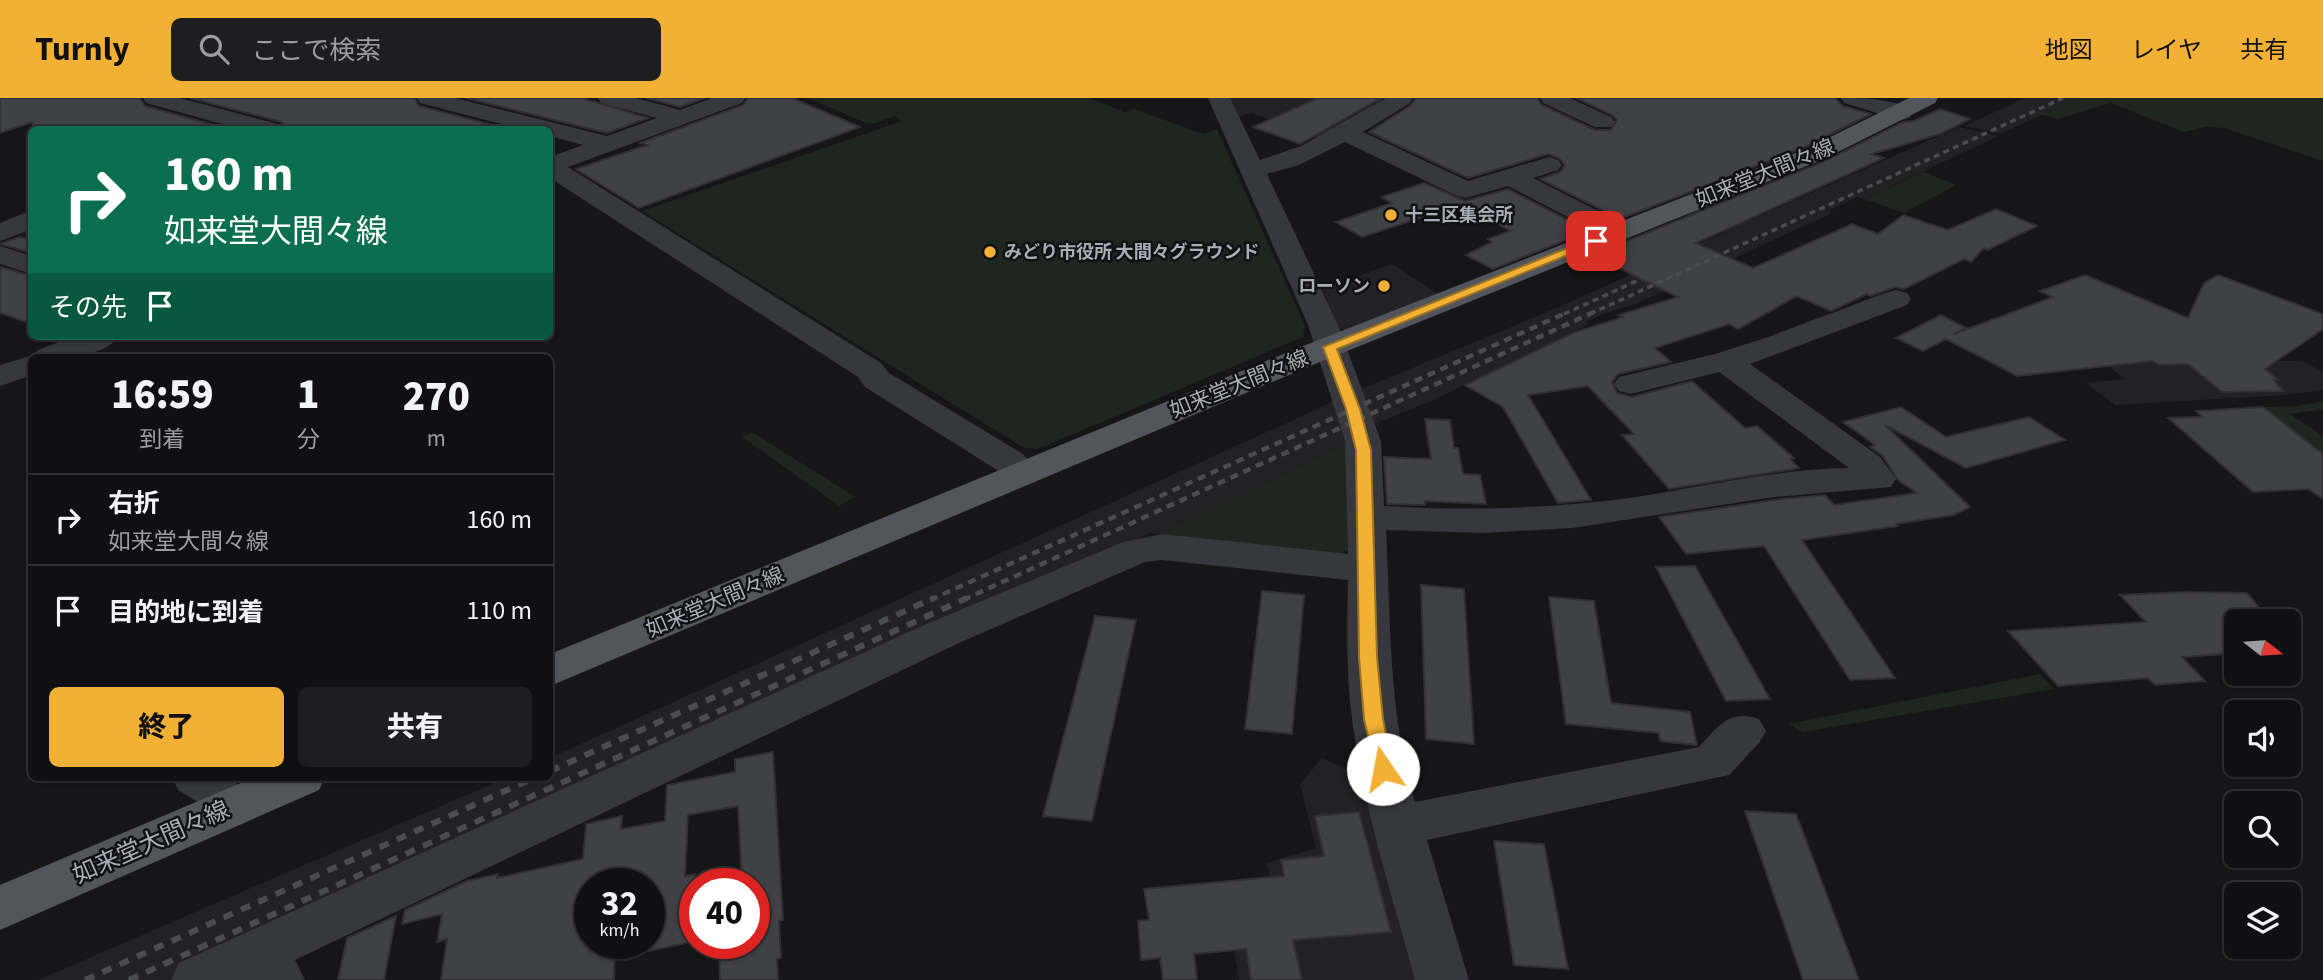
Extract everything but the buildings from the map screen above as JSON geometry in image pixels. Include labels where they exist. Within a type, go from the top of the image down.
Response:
[{"type":"main road","name":"如来堂大間々線","points":[[553,670],[1330,347],[1815,154],[1914,105]]},
{"type":"main road","name":"如来堂大間々線","points":[[0,908],[211,793],[279,781]]},
{"type":"street","points":[[154,98],[258,126]]},
{"type":"street","points":[[428,98],[539,126]]},
{"type":"street","points":[[608,98],[681,117]]},
{"type":"street","points":[[553,165],[734,98]]},
{"type":"street","points":[[1219,98],[1324,325],[1363,441],[1367,517],[1368,657],[1374,719],[1387,786],[1442,980]]},
{"type":"street","points":[[1252,169],[1273,166],[1345,133],[1402,98]]},
{"type":"street","points":[[1551,98],[1603,122]]},
{"type":"street","points":[[1852,98],[1914,105]]},
{"type":"street","points":[[553,130],[610,144]]},
{"type":"street","points":[[1345,133],[1462,189],[1471,190],[1549,165]]},
{"type":"street","points":[[553,168],[870,369],[877,380],[1010,461],[1023,474]]},
{"type":"street","points":[[1511,177],[1618,232]]},
{"type":"street","points":[[0,201],[28,210]]},
{"type":"street","points":[[0,233],[28,220]]},
{"type":"street","points":[[0,255],[28,264]]},
{"type":"street","points":[[1631,384],[1725,361],[1776,345],[1896,299]]},
{"type":"street","points":[[57,354],[93,340]]},
{"type":"street","points":[[1367,517],[1468,522],[1549,518],[1669,504],[1730,492],[1842,480],[1878,479],[1867,465],[1725,361]]},
{"type":"street","points":[[0,376],[28,366]]},
{"type":"street","points":[[198,980],[267,966],[944,633],[1138,551],[1150,548],[1181,549],[1368,569]]},
{"type":"street","points":[[1398,822],[1423,821],[1713,762],[1743,731]]},
{"type":"shaded area","name":"みどり市役所 大間々グラウンド","points":[[808,98],[1089,98],[1125,112],[1134,109],[1203,134],[1217,129],[1305,326],[1303,337],[1038,449],[1024,448],[642,211],[902,121],[894,116],[876,123],[866,123]]},
{"type":"shaded area","points":[[1228,98],[1387,98],[1322,139],[1251,113],[1238,118]]},
{"type":"shaded area","points":[[2025,98],[2077,98],[2001,134],[1964,126]]},
{"type":"shaded area","points":[[2075,98],[2323,98],[2323,161],[2224,128],[2206,127],[2184,132],[2110,103],[2058,119],[2039,114]]},
{"type":"shaded area","points":[[1959,127],[1999,136],[1864,199],[1857,197],[1828,211],[1832,213],[1638,303],[1600,315],[1587,322],[1587,325],[1431,401],[1370,426],[1359,390],[1559,307],[1725,232],[1685,214],[1719,201],[1757,217]]},
{"type":"shaded area","points":[[1923,172],[1956,185],[1904,213],[1864,199]]},
{"type":"shaded area","points":[[1392,264],[1438,294],[1345,330],[1339,328],[1322,289]]},
{"type":"shaded area","points":[[2063,329],[2268,361],[2303,361],[2323,372],[2323,390],[2285,395],[2115,405],[2086,383],[2125,379]]},
{"type":"shaded area","points":[[1339,399],[1350,441],[1170,528],[1168,535],[1150,533],[173,980],[38,980],[499,781],[553,781],[553,757]]},
{"type":"shaded area","points":[[2323,401],[2323,409],[2290,414],[2323,436],[2323,453],[2262,407],[2298,406]]},
{"type":"shaded area","points":[[752,432],[854,497],[839,506],[742,437]]},
{"type":"shaded area","points":[[1350,441],[1351,549],[1337,555],[1167,538],[1170,528]]},
{"type":"shaded area","points":[[2040,674],[2053,689],[1803,732],[1789,724]]},
{"type":"shaded area","points":[[1322,758],[1358,774],[1370,774],[1425,980],[1239,980],[1234,950],[1283,943],[1267,863],[1316,848],[1300,784]]},
{"type":"railway","points":[[1590,314],[2063,98]]},
{"type":"railway","points":[[1564,314],[1641,279]]},
{"type":"railway","points":[[930,600],[1568,312]]},
{"type":"railway","points":[[963,600],[1594,312]]},
{"type":"railway","points":[[553,770],[934,598]]},
{"type":"railway","points":[[129,980],[967,598]]},
{"type":"railway","points":[[85,980],[527,781]]},
{"type":"place","name":"十三区集会所","points":[[1391,215]]},
{"type":"place","name":"みどり市役所 大間々グラウンド","points":[[990,252]]},
{"type":"place","name":"ローソン","points":[[1384,286]]},
{"type":"route","points":[[1383,769],[1374,719],[1368,657],[1364,450],[1353,409],[1330,347],[1596,241]]}]
